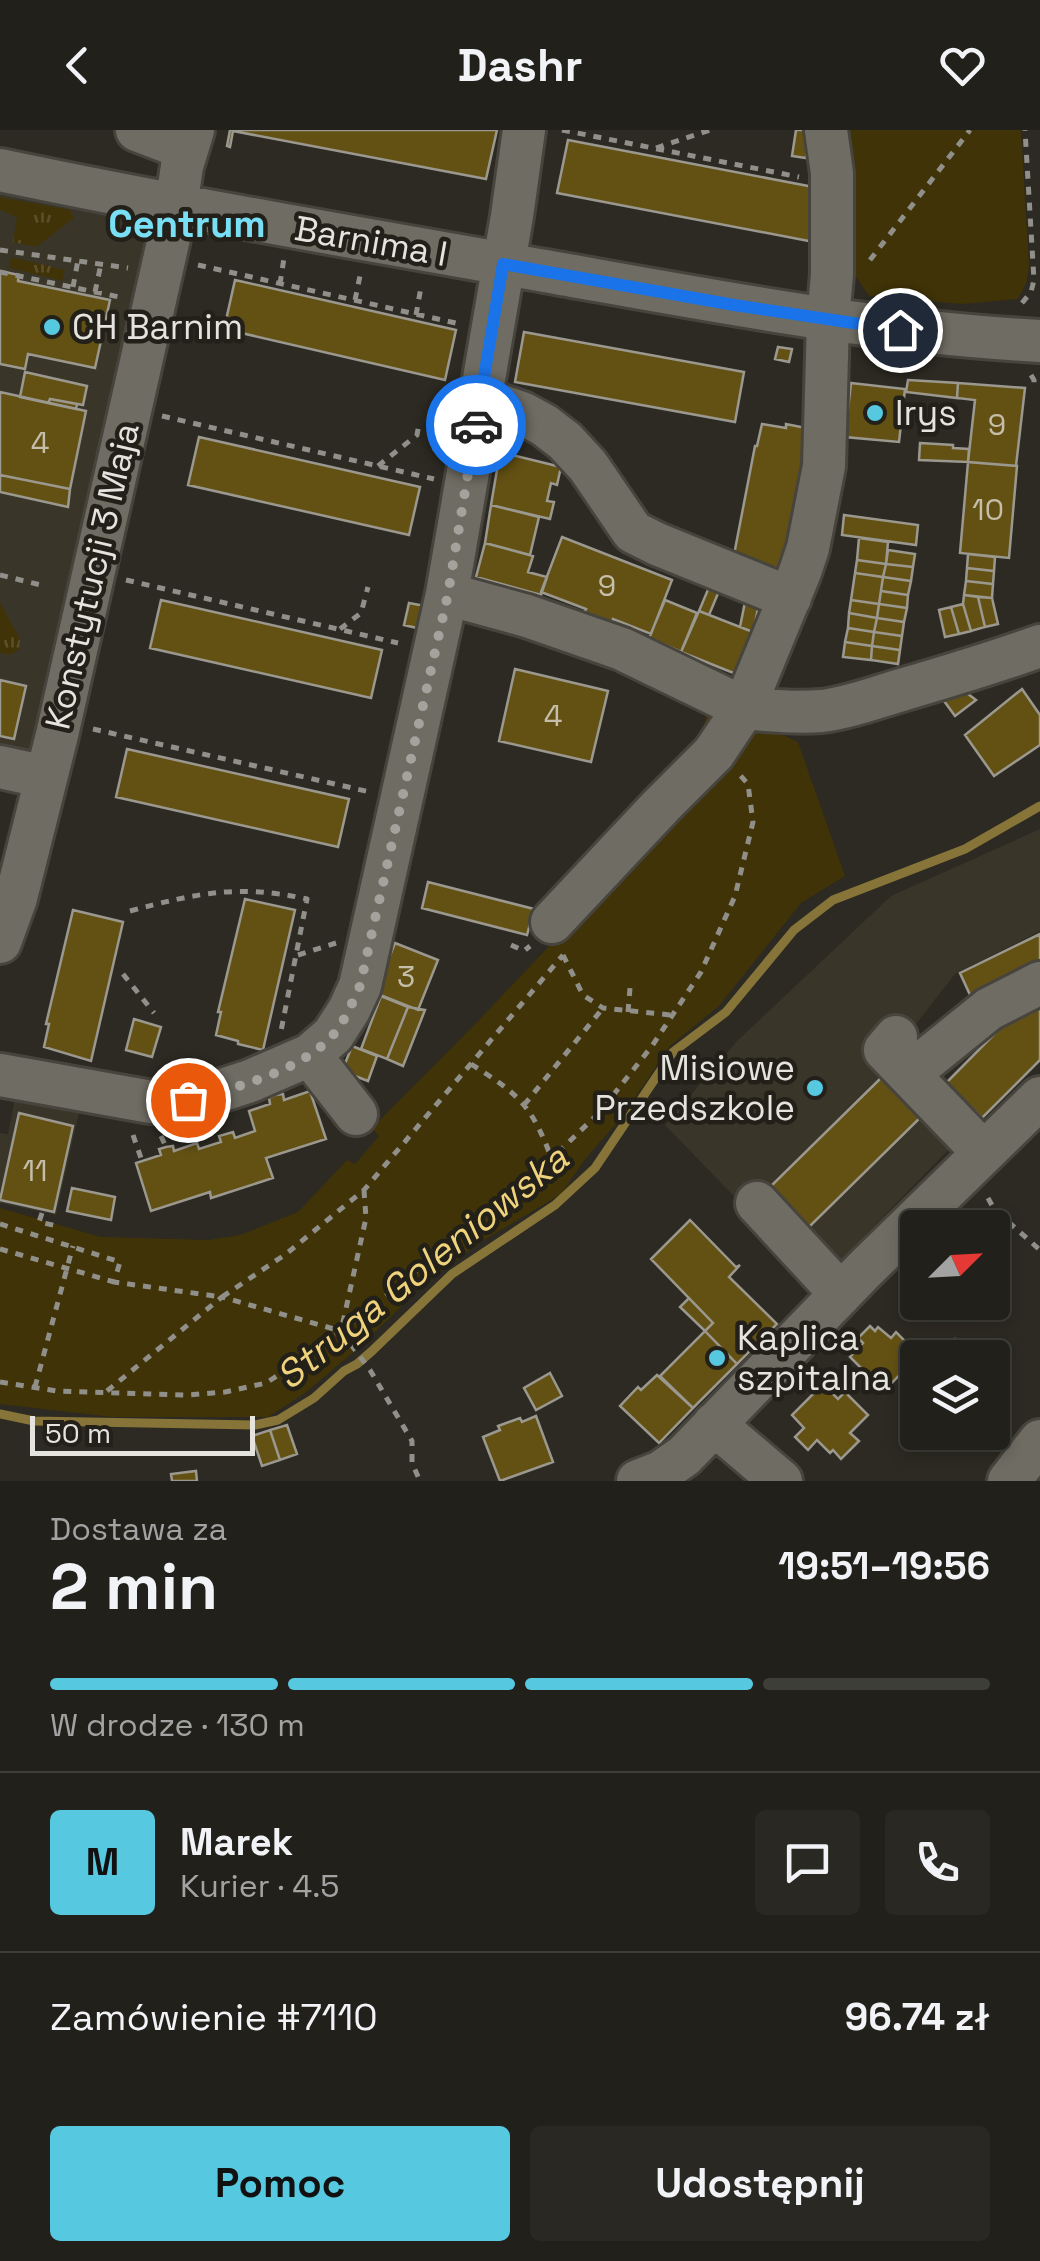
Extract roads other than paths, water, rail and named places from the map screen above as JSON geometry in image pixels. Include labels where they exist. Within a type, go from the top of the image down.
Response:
[{"type":"street","points":[[137,130],[190,140]]},
{"type":"street","points":[[0,1075],[109,1096],[171,1102],[250,1082],[294,1049],[333,1035],[349,1010],[360,986],[448,594],[524,130]]},
{"type":"street","points":[[538,937],[714,753],[744,708],[808,548],[824,466],[832,274],[832,173],[826,130]]},
{"type":"street","name":"Konstytucji 3 Maja","points":[[0,942],[16,898],[46,778],[190,140]]},
{"type":"street","name":"Barnima I","points":[[0,170],[176,207],[828,320],[1040,342]]},
{"type":"street","points":[[480,399],[522,413],[565,440],[588,466],[633,532],[790,598]]},
{"type":"street","points":[[448,594],[528,616],[622,649],[744,708],[796,712],[836,708],[1040,646]]},
{"type":"street","points":[[0,767],[46,778]]},
{"type":"street","points":[[982,1169],[885,1050],[906,1053],[1040,982]]},
{"type":"street","points":[[294,1049],[356,1114]]},
{"type":"street","points":[[638,1481],[661,1472],[684,1456],[841,1294],[982,1169],[1040,1098]]},
{"type":"street","points":[[757,1203],[841,1294]]},
{"type":"street","points":[[714,1424],[781,1481]]},
{"type":"street","points":[[1009,1481],[1040,1441]]},
{"type":"waterway","name":"Struga Goleniowska","points":[[0,1414],[34,1421],[255,1425],[278,1420],[357,1364],[452,1274],[555,1205],[595,1168],[673,1052],[726,1012],[794,930],[833,900],[965,849],[1040,806]]},
{"type":"place","name":"CH Barnim","points":[[52,327]]},
{"type":"place","name":"Irys","points":[[875,413]]},
{"type":"place","name":"Misiowe Przedszkole","points":[[815,1088]]},
{"type":"place","name":"Kaplica szpitalna","points":[[717,1358]]},
{"type":"district","name":"Centrum","points":[[187,224]]}]
